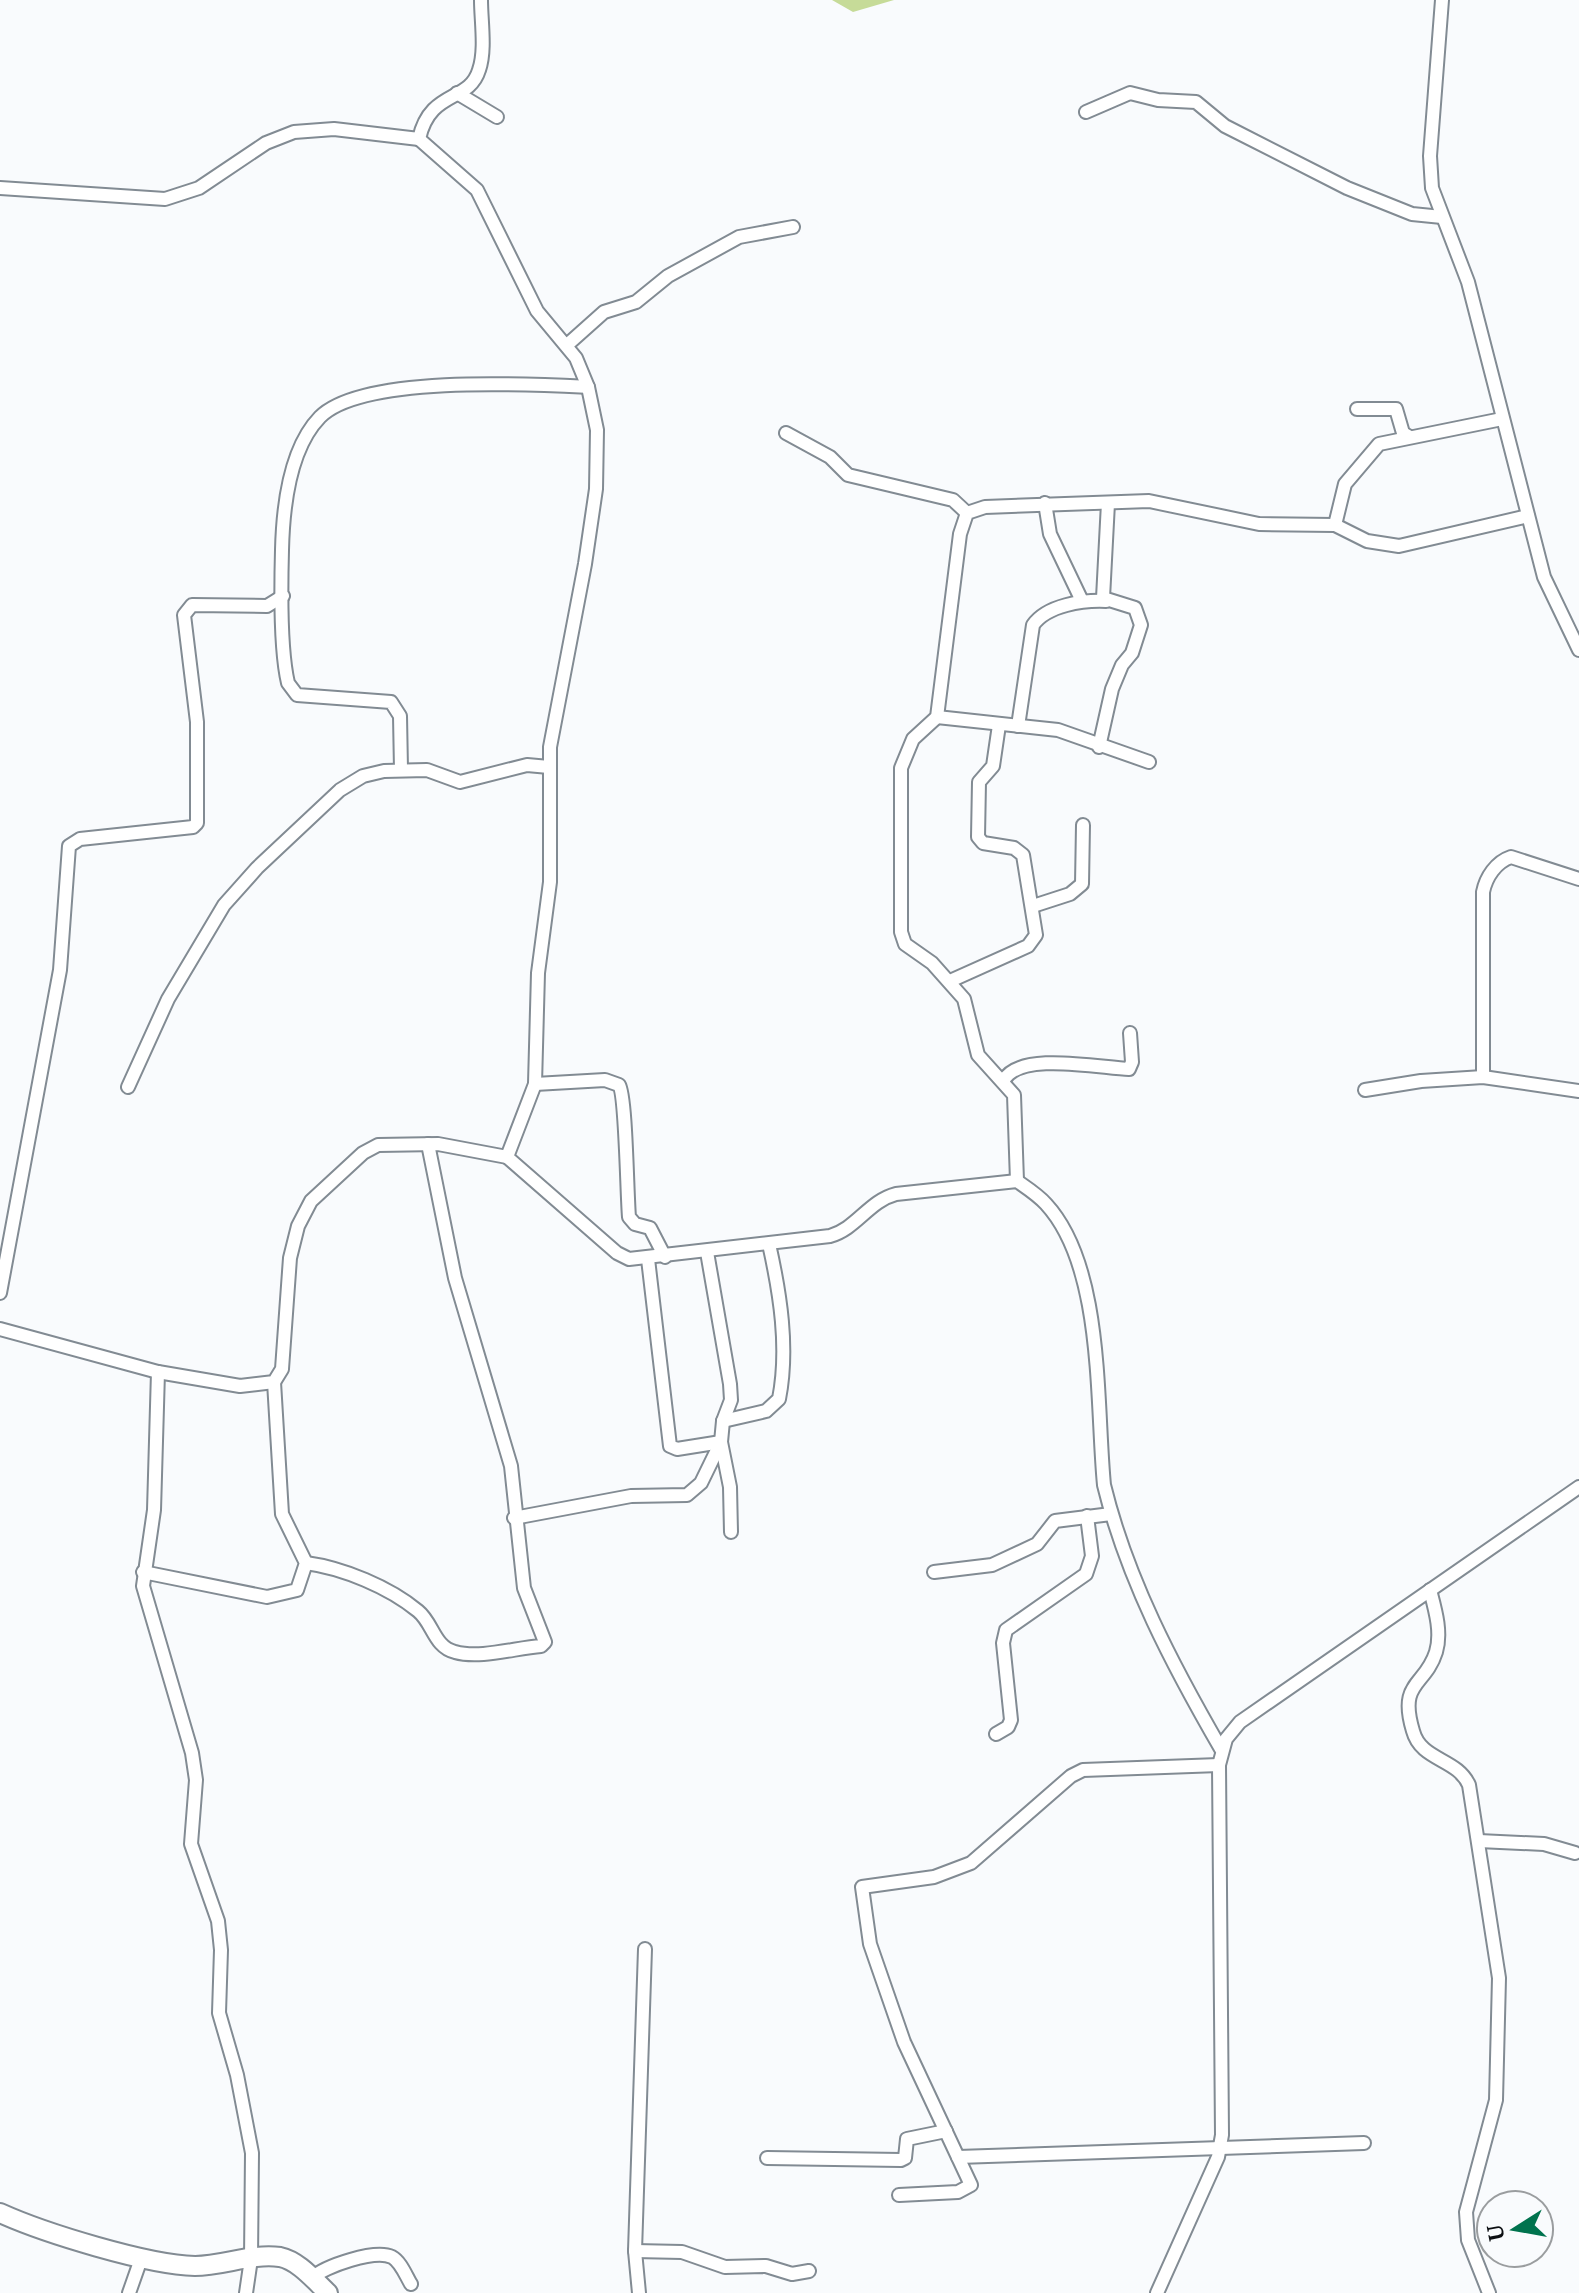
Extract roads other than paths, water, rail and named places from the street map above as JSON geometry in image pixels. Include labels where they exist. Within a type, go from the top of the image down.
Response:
[{"type":"highway","points":[[0,2213],[50,2231],[142,2256],[204,2266],[251,2259],[287,2259],[328,2293]]},
{"type":"street","points":[[419,139],[427,113],[469,85],[480,70],[481,0]]},
{"type":"street","points":[[1442,0],[1430,156],[1432,188],[1468,282],[1544,577],[1579,650]]},
{"type":"street","points":[[457,93],[497,117]]},
{"type":"street","points":[[1086,112],[1130,93],[1158,100],[1190,100],[1203,105],[1225,126],[1347,188],[1412,214],[1442,217]]},
{"type":"street","points":[[0,188],[165,199],[199,188],[266,143],[294,132],[334,129],[419,139],[477,190],[537,311],[567,345],[588,387],[597,430],[596,489],[585,564],[551,734],[550,882],[538,973],[535,1084],[507,1157]]},
{"type":"street","points":[[567,345],[604,312],[636,302],[668,276],[739,237],[793,227]]},
{"type":"street","points":[[401,769],[400,716],[391,702],[302,696],[290,689],[287,678],[283,524],[292,473],[310,429],[328,410],[376,393],[408,388],[588,387]]},
{"type":"street","points":[[1357,409],[1396,409],[1403,433],[1408,436]]},
{"type":"street","points":[[1335,525],[1348,479],[1379,444],[1502,419]]},
{"type":"street","points":[[786,433],[830,457],[848,475],[953,500],[967,513]]},
{"type":"street","points":[[967,513],[985,507],[1045,503],[1149,501],[1259,524],[1335,525],[1367,541],[1399,546],[1528,516]]},
{"type":"street","points":[[1045,503],[1050,534],[1082,601]]},
{"type":"street","points":[[1106,601],[1101,589],[1108,503]]},
{"type":"street","points":[[967,513],[960,534],[937,717],[913,739],[901,768],[901,932],[905,944],[950,981],[967,1004],[978,1055],[1012,1089],[1017,1105],[1017,1181]]},
{"type":"street","points":[[0,1293],[60,970],[69,846],[80,839],[193,827],[197,823],[197,722],[184,615],[192,605],[267,606],[283,596]]},
{"type":"street","points":[[1018,726],[1033,625],[1045,615],[1082,601],[1106,601],[1135,608],[1141,625],[1132,653],[1122,665],[1112,689],[1099,747]]},
{"type":"street","points":[[937,717],[1058,730],[1099,747],[1149,762]]},
{"type":"street","points":[[950,981],[1034,941],[1037,928],[1020,851],[983,843],[978,837],[979,782],[996,760],[999,725]]},
{"type":"street","points":[[128,1087],[168,999],[224,905],[257,868],[340,790],[363,776],[401,769],[427,770],[460,782],[527,765],[549,767]]},
{"type":"street","points":[[1033,906],[1060,898],[1082,884],[1083,825]]},
{"type":"street","points":[[1483,1077],[1483,892],[1486,881],[1500,862],[1511,857],[1579,879]]},
{"type":"street","points":[[1004,1080],[1013,1070],[1032,1065],[1129,1069],[1132,1062],[1130,1033]]},
{"type":"street","points":[[1365,1090],[1421,1081],[1483,1077],[1579,1091]]},
{"type":"street","points":[[535,1084],[605,1080],[619,1085],[624,1097],[629,1217],[635,1224],[650,1228],[665,1257]]},
{"type":"street","points":[[306,1563],[343,1571],[404,1601],[424,1616],[437,1639],[451,1651],[541,1646],[546,1637],[524,1588],[514,1518],[511,1466],[455,1278],[428,1144]]},
{"type":"street","points":[[143,1572],[276,1597],[297,1590],[306,1563],[282,1514],[274,1382],[282,1369],[292,1248],[311,1201],[371,1148],[428,1144],[489,1151],[507,1157],[617,1253],[629,1259],[839,1234],[880,1200],[896,1194],[1017,1181],[1045,1203],[1055,1216],[1071,1244],[1084,1279],[1104,1485],[1111,1514],[1170,1660],[1221,1749]]},
{"type":"street","points":[[723,1421],[766,1411],[779,1399],[783,1357],[780,1291],[769,1244]]},
{"type":"street","points":[[707,1252],[730,1384],[731,1400],[723,1421],[721,1442],[730,1487],[731,1532]]},
{"type":"street","points":[[648,1259],[670,1446],[677,1449],[721,1442]]},
{"type":"street","points":[[0,1329],[158,1372],[240,1386],[274,1382]]},
{"type":"street","points":[[158,1372],[154,1510],[143,1572],[145,1600],[195,1766],[191,1844],[218,1921],[221,1950],[219,2013],[237,2075],[252,2153],[251,2259],[246,2293]]},
{"type":"street","points":[[514,1518],[631,1496],[687,1495],[701,1483],[721,1442]]},
{"type":"street","points":[[1157,2293],[1221,2147],[1221,1749],[1240,1722],[1579,1487]]},
{"type":"street","points":[[934,1572],[992,1565],[1037,1544],[1055,1521],[1111,1514]]},
{"type":"street","points":[[996,1734],[1008,1727],[1011,1720],[1003,1643],[1006,1630],[1086,1574],[1092,1556],[1087,1516]]},
{"type":"street","points":[[1430,1590],[1438,1640],[1431,1661],[1411,1687],[1408,1710],[1413,1731],[1425,1752],[1465,1776],[1479,1841],[1499,1978],[1496,2100],[1467,2202],[1466,2227],[1489,2293]]},
{"type":"street","points":[[899,2195],[969,2189],[970,2184],[904,2042],[870,1944],[862,1887],[934,1877],[971,1863],[1076,1773],[1101,1767],[1219,1765]]},
{"type":"street","points":[[1479,1841],[1544,1844],[1575,1853]]},
{"type":"street","points":[[639,2293],[635,2251],[645,1949]]},
{"type":"street","points":[[767,2158],[901,2160],[905,2158],[907,2139],[946,2131]]},
{"type":"street","points":[[958,2157],[1364,2143]]},
{"type":"street","points":[[635,2251],[682,2252],[725,2267],[766,2266],[792,2274],[809,2271]]},
{"type":"street","points":[[129,2293],[142,2256]]},
{"type":"street","points":[[312,2278],[339,2263],[384,2256],[399,2263],[411,2284]]}]
